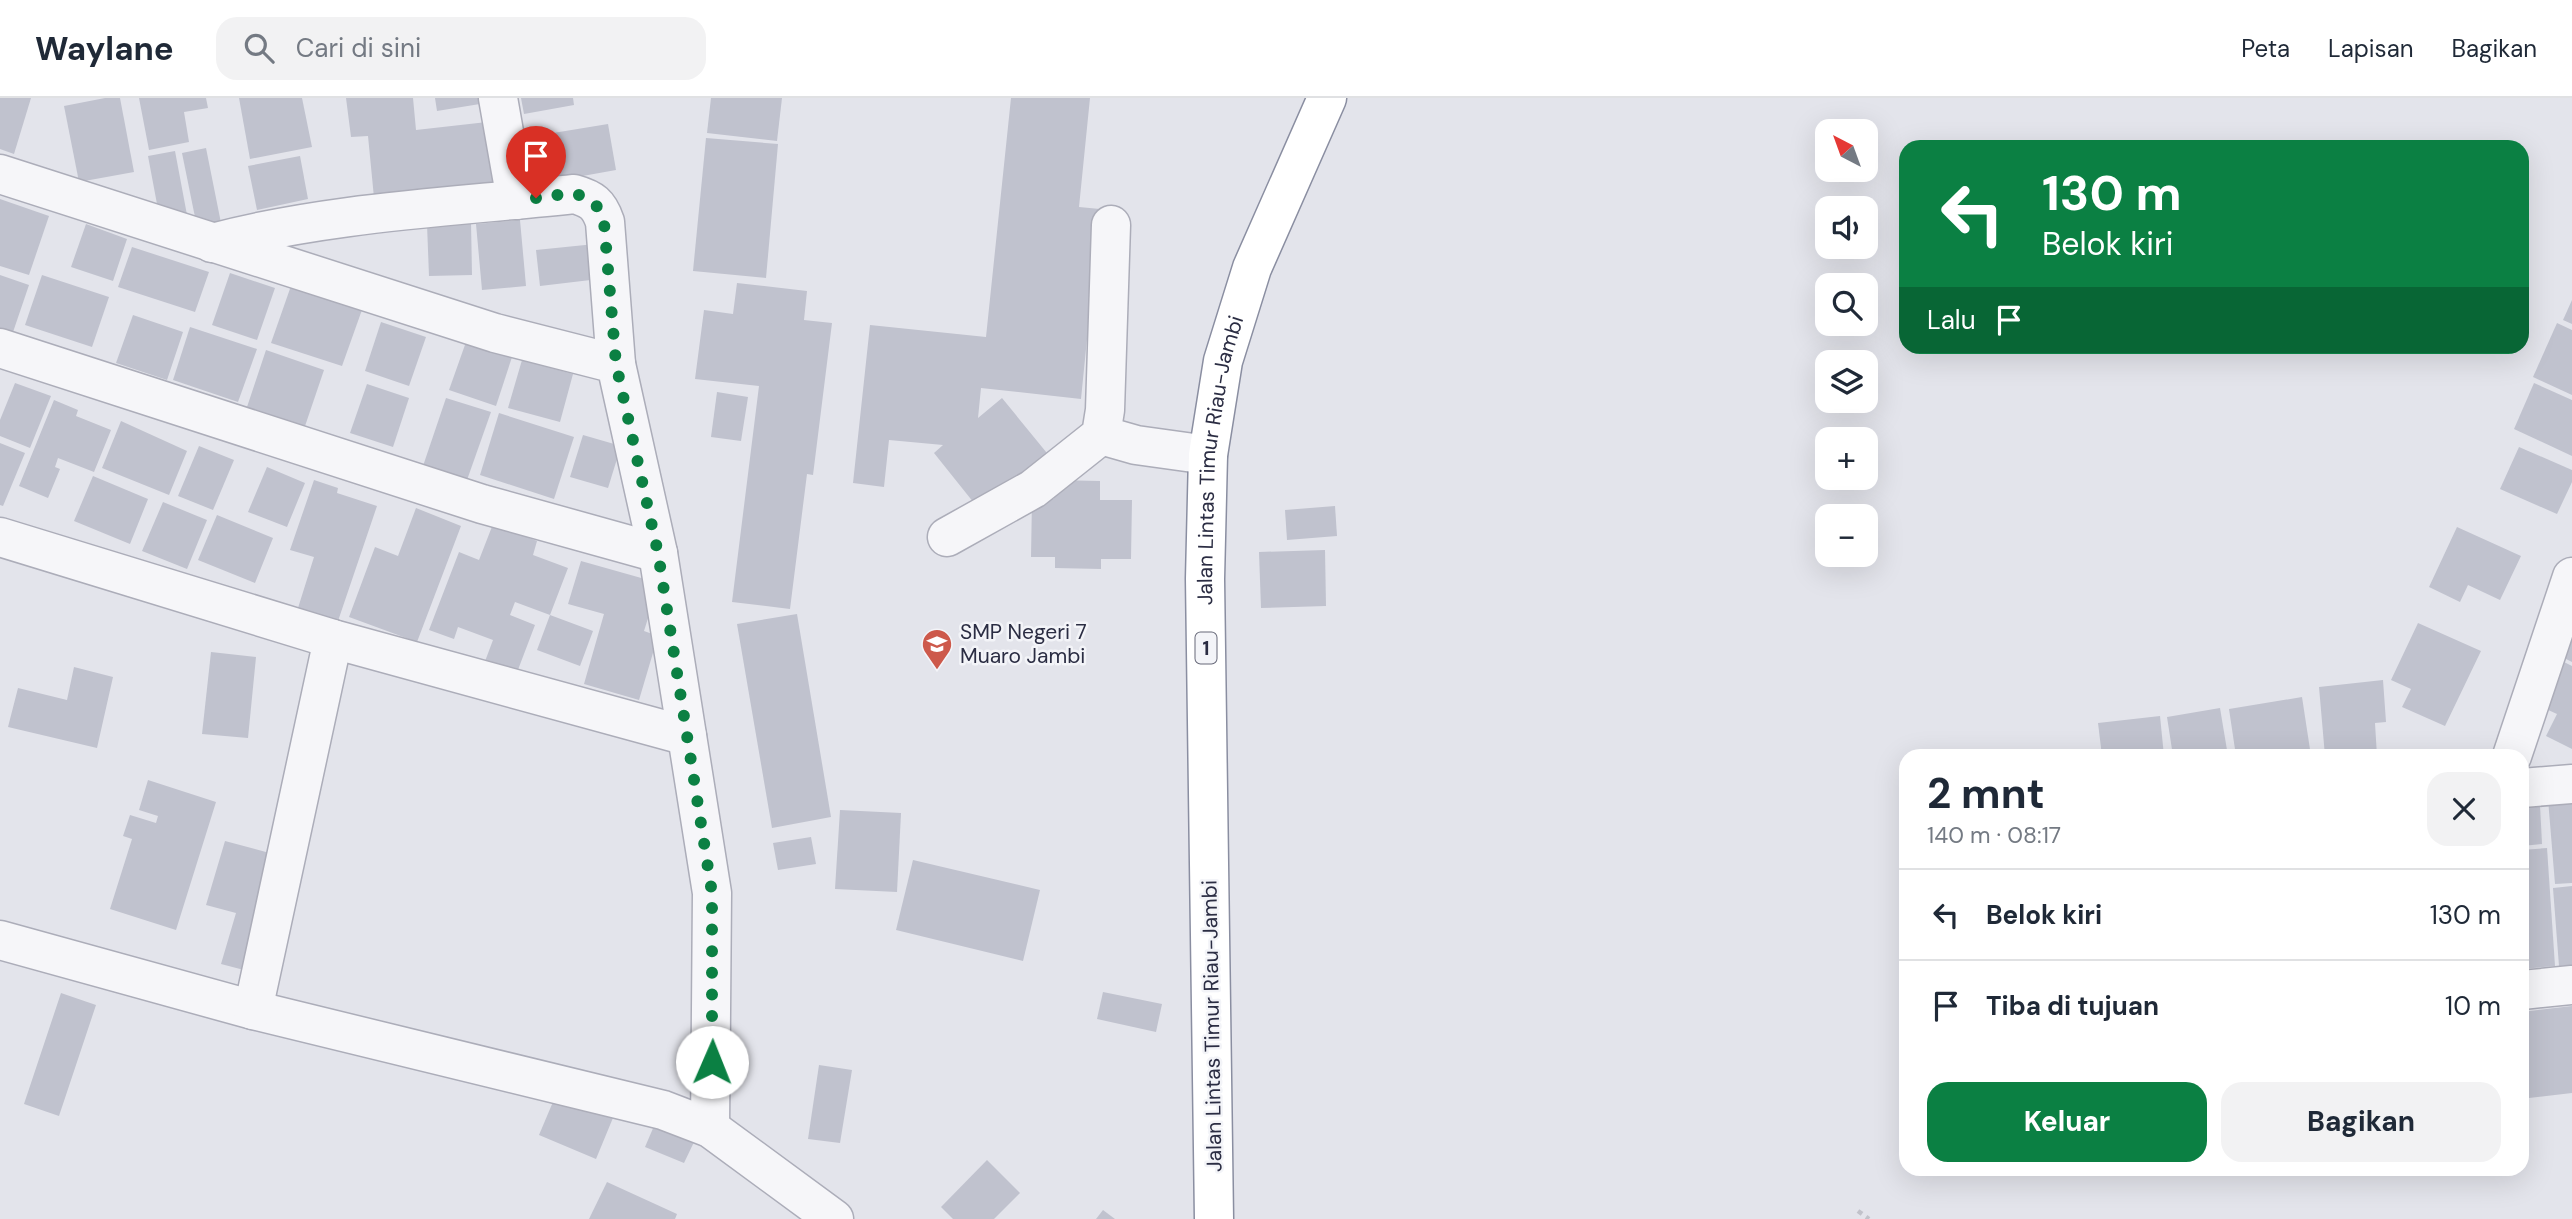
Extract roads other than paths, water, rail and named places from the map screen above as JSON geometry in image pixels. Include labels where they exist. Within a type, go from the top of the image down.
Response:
[{"type":"highway","name":"Jalan Lintas Timur Riau-Jambi","points":[[1214,1219],[1205,579],[1208,455],[1223,361],[1252,268],[1326,98]]},
{"type":"street","points":[[498,98],[516,200]]},
{"type":"street","points":[[0,174],[495,333],[616,364]]},
{"type":"street","points":[[210,243],[248,233],[341,219],[574,194],[591,198],[601,210],[616,364],[658,553],[712,893],[710,1128]]},
{"type":"street","points":[[947,537],[1033,489],[1101,435],[1105,410],[1111,225]]},
{"type":"street","points":[[0,348],[482,504],[658,553]]},
{"type":"street","points":[[1101,435],[1136,445],[1208,455]]},
{"type":"street","points":[[0,537],[333,639],[687,736]]},
{"type":"street","points":[[2514,749],[2572,577]]},
{"type":"street","points":[[253,1010],[333,639]]},
{"type":"street","points":[[2529,787],[2572,784]]},
{"type":"street","points":[[0,940],[253,1010],[663,1110],[710,1128],[830,1217]]},
{"type":"street","points":[[2529,989],[2572,985]]},
{"type":"place","name":"SMP Negeri 7 Muaro Jambi","points":[[937,671]]}]
